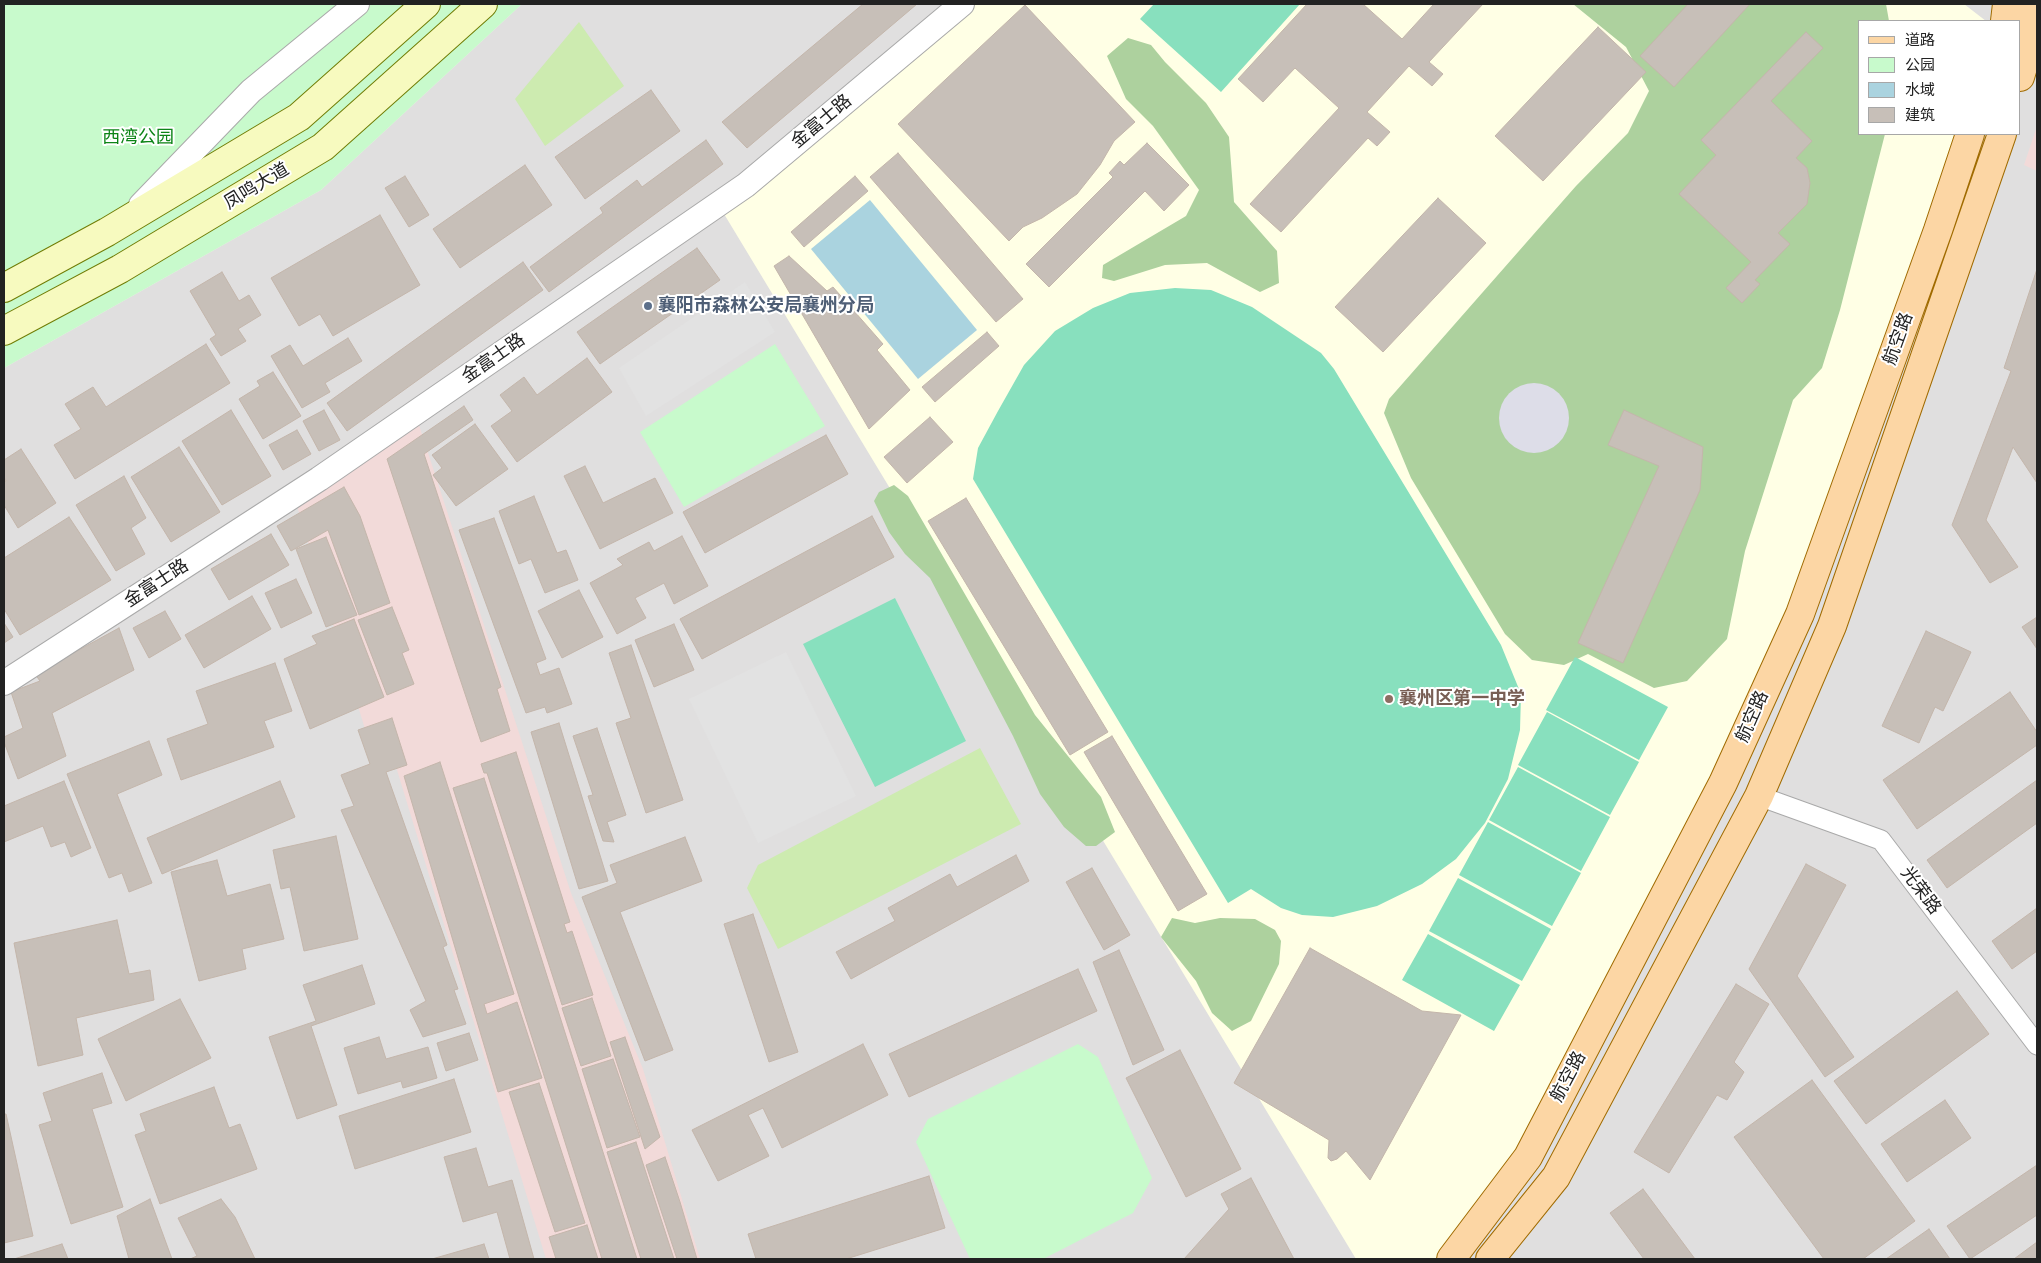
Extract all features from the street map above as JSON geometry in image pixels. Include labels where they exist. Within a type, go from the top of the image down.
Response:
[{"type":"main road","points":[[4,288],[126,221],[299,117],[426,4]]},
{"type":"main road","name":"凤鸣大道","points":[[4,331],[120,269],[323,147],[483,4]]},
{"type":"main road","points":[[2005,20],[2007,4]]},
{"type":"main road","points":[[2021,74],[2029,47],[2034,4]]},
{"type":"main road","name":"航空路","points":[[1451,1259],[1528,1158],[1723,783],[1800,614],[1938,230],[1970,135]]},
{"type":"main road","name":"航空路","points":[[1490,1259],[1556,1177],[1759,796],[1832,626],[2002,135]]},
{"type":"street","points":[[126,221],[251,91],[357,4]]},
{"type":"street","name":"金富士路","points":[[4,683],[319,479],[746,185],[962,4]]},
{"type":"street","name":"光荣路","points":[[1759,796],[1881,840],[2037,1045]]},
{"type":"shaded area","points":[[522,4],[2037,4],[2037,1259],[4,1259],[4,368],[321,190]]},
{"type":"shaded area","name":"襄州区第一中学","points":[[962,4],[1964,4],[1985,20],[1858,20],[1858,135],[1970,135],[1800,614],[1528,1157],[1451,1259],[1356,1259],[718,204]]},
{"type":"shaded area","points":[[2037,126],[2037,171],[2024,165]]},
{"type":"shaded area","points":[[745,282],[775,332],[646,416],[619,368]]},
{"type":"shaded area","points":[[1534,383],[1547,386],[1559,393],[1566,405],[1569,418],[1566,431],[1559,443],[1547,450],[1534,453],[1521,450],[1509,443],[1502,431],[1499,418],[1502,405],[1509,393],[1521,386]]},
{"type":"shaded area","points":[[419,425],[571,893],[643,1069],[700,1259],[546,1259],[390,747],[372,752],[297,506]]},
{"type":"shaded area","points":[[786,652],[856,796],[758,843],[689,699]]},
{"type":"green space","name":"西湾公园","points":[[4,4],[522,4],[321,190],[4,368]]},
{"type":"green space","points":[[1154,4],[1300,4],[1221,92],[1140,19]]},
{"type":"green space","points":[[1573,4],[1886,4],[1889,20],[1858,20],[1858,135],[1885,135],[1840,310],[1822,368],[1793,400],[1745,551],[1727,639],[1687,681],[1654,688],[1588,654],[1564,665],[1532,660],[1505,634],[1411,478],[1384,413],[1389,399],[1576,186],[1628,133],[1649,91],[1626,47]]},
{"type":"green space","points":[[579,22],[624,86],[545,146],[515,99]]},
{"type":"green space","points":[[1128,38],[1151,45],[1165,62],[1206,103],[1229,137],[1234,202],[1277,251],[1279,283],[1260,292],[1207,263],[1165,265],[1114,281],[1102,278],[1103,265],[1186,216],[1199,190],[1153,126],[1126,99],[1107,56]]},
{"type":"green space","points":[[1175,288],[1211,290],[1252,307],[1321,353],[1334,369],[1501,645],[1521,694],[1520,730],[1508,779],[1485,823],[1456,859],[1422,884],[1377,906],[1333,917],[1302,915],[1281,908],[1251,889],[1228,903],[973,479],[978,448],[998,411],[1024,365],[1055,331],[1093,308],[1130,293]]},
{"type":"green space","points":[[775,344],[825,426],[684,507],[640,432]]},
{"type":"green space","points":[[894,485],[908,496],[1035,715],[1101,797],[1115,832],[1096,846],[1086,846],[1064,827],[1040,794],[1013,736],[930,578],[905,554],[889,532],[874,501],[879,492]]},
{"type":"green space","points":[[895,598],[966,741],[875,787],[803,644]]},
{"type":"green space","points":[[1575,657],[1668,707],[1639,760],[1546,710]]},
{"type":"green space","points":[[1547,712],[1639,762],[1610,815],[1518,765]]},
{"type":"green space","points":[[980,748],[1021,824],[778,949],[747,888],[758,865]]},
{"type":"green space","points":[[1518,767],[1610,817],[1581,871],[1489,820]]},
{"type":"green space","points":[[1488,822],[1581,873],[1552,926],[1459,875]]},
{"type":"green space","points":[[1458,878],[1551,929],[1522,981],[1429,931]]},
{"type":"green space","points":[[1172,918],[1195,923],[1220,918],[1255,919],[1275,930],[1281,941],[1279,964],[1251,1021],[1232,1031],[1212,1013],[1196,981],[1161,937]]},
{"type":"green space","points":[[1428,934],[1520,985],[1494,1031],[1402,980]]},
{"type":"green space","points":[[1078,1044],[1098,1057],[1152,1178],[1133,1213],[1043,1259],[970,1259],[916,1142],[928,1119]]},
{"type":"water","points":[[870,200],[977,330],[918,379],[811,249]]},
{"type":"building","points":[[863,4],[917,4],[747,148],[722,122]]},
{"type":"building","points":[[1307,4],[1363,4],[1402,39],[1434,4],[1483,4],[1429,62],[1443,74],[1432,86],[1409,66],[1367,112],[1390,132],[1377,146],[1368,138],[1281,232],[1250,204],[1339,108],[1295,68],[1263,102],[1238,79]]},
{"type":"building","points":[[1688,4],[1750,4],[1674,87],[1640,56]]},
{"type":"building","points":[[1025,5],[1135,122],[1114,141],[1100,165],[1077,194],[1042,218],[1023,227],[1009,241],[898,124]]},
{"type":"building","points":[[1598,27],[1646,72],[1543,181],[1495,136]]},
{"type":"building","points":[[1806,32],[1823,48],[1771,101],[1812,141],[1796,158],[1807,168],[1810,183],[1807,204],[1778,233],[1790,244],[1755,280],[1760,284],[1742,303],[1726,288],[1751,262],[1679,194],[1716,155],[1701,140]]},
{"type":"building","points":[[651,90],[680,131],[585,199],[555,157]]},
{"type":"building","points":[[706,140],[723,164],[549,292],[530,267],[603,213],[600,208],[637,180],[642,187]]},
{"type":"building","points":[[1147,143],[1189,185],[1164,211],[1145,191],[1049,287],[1026,264],[1113,177],[1109,173],[1120,161],[1124,165]]},
{"type":"building","points":[[898,153],[1023,299],[996,322],[870,177]]},
{"type":"building","points":[[525,165],[552,205],[460,268],[433,229]]},
{"type":"building","points":[[405,176],[429,215],[409,227],[385,188]]},
{"type":"building","points":[[855,176],[868,191],[804,247],[791,232]]},
{"type":"building","points":[[1438,198],[1486,243],[1383,352],[1335,307]]},
{"type":"building","points":[[380,215],[420,285],[333,336],[320,314],[299,326],[271,278]]},
{"type":"building","name":"襄阳市森林公安局襄州分局","points":[[697,248],[720,280],[600,364],[577,332]]},
{"type":"building","points":[[789,256],[827,291],[833,287],[883,344],[877,350],[910,390],[869,429],[774,266]]},
{"type":"building","points":[[523,262],[543,290],[347,431],[327,403]]},
{"type":"building","points":[[2037,269],[2037,483],[2013,447],[1986,520],[2018,567],[1990,583],[1952,525],[2011,371],[2004,368]]},
{"type":"building","points":[[222,272],[239,301],[249,295],[261,315],[238,329],[246,341],[221,356],[210,339],[216,335],[190,291]]},
{"type":"building","points":[[987,332],[999,346],[935,402],[922,387]]},
{"type":"building","points":[[348,338],[362,361],[325,383],[330,392],[302,408],[271,356],[290,345],[303,366]]},
{"type":"building","points":[[206,344],[230,383],[75,479],[54,445],[81,429],[65,404],[93,387],[106,407]]},
{"type":"building","points":[[587,358],[612,392],[517,462],[491,426],[512,411],[500,395],[524,377],[537,395]]},
{"type":"building","points":[[273,372],[301,416],[263,439],[239,399],[260,386],[257,381]]},
{"type":"building","points":[[464,406],[473,420],[424,454],[501,687],[497,689],[510,731],[481,742],[387,459]]},
{"type":"building","points":[[231,410],[271,476],[222,505],[182,441]]},
{"type":"building","points":[[324,410],[340,440],[319,451],[303,421]]},
{"type":"building","points":[[1624,410],[1703,447],[1700,490],[1623,663],[1578,643],[1659,466],[1608,445]]},
{"type":"building","points":[[930,417],[953,442],[907,483],[884,457]]},
{"type":"building","points":[[475,424],[508,469],[456,506],[433,475],[442,468],[432,455]]},
{"type":"building","points":[[297,430],[311,454],[283,470],[269,445]]},
{"type":"building","points":[[826,435],[848,474],[705,553],[683,512]]},
{"type":"building","points":[[179,447],[220,512],[171,542],[131,477]]},
{"type":"building","points":[[21,449],[56,503],[18,528],[4,505],[4,482],[6,481],[4,477],[4,460]]},
{"type":"building","points":[[585,466],[603,503],[655,478],[673,513],[600,549],[564,476]]},
{"type":"building","points":[[124,476],[146,518],[131,528],[145,554],[116,571],[76,505]]},
{"type":"building","points":[[344,487],[360,516],[390,603],[359,615],[328,530],[291,551],[277,526]]},
{"type":"building","points":[[534,496],[557,553],[566,550],[578,580],[545,593],[531,559],[519,564],[499,511]]},
{"type":"building","points":[[966,498],[1108,732],[1070,755],[928,521]]},
{"type":"building","points":[[872,516],[894,557],[702,659],[680,619]]},
{"type":"building","points":[[69,517],[111,580],[20,635],[4,609],[4,558]]},
{"type":"building","points":[[494,518],[546,659],[536,663],[540,675],[559,668],[572,704],[547,713],[545,707],[526,713],[459,530]]},
{"type":"building","points":[[271,534],[289,565],[229,600],[211,569]]},
{"type":"building","points":[[682,536],[708,586],[674,604],[664,583],[635,598],[646,618],[617,634],[590,583],[623,565],[617,559],[649,542],[654,551]]},
{"type":"building","points":[[326,537],[357,615],[326,627],[296,549]]},
{"type":"building","points":[[296,579],[312,613],[281,628],[265,593]]},
{"type":"building","points":[[579,590],[603,637],[562,658],[538,611]]},
{"type":"building","points":[[252,596],[271,629],[204,668],[185,635]]},
{"type":"building","points":[[392,607],[409,650],[402,653],[414,684],[387,695],[358,620]]},
{"type":"building","points":[[165,611],[181,639],[149,658],[133,628]]},
{"type":"building","points":[[2037,617],[2037,649],[2022,627]]},
{"type":"building","points":[[354,619],[384,697],[310,729],[284,659],[317,644],[312,636]]},
{"type":"building","points":[[4,623],[13,637],[4,643]]},
{"type":"building","points":[[674,624],[694,670],[654,687],[635,640]]},
{"type":"building","points":[[119,628],[134,670],[52,713],[66,756],[18,779],[4,742],[4,737],[23,728],[11,692],[40,681],[35,674]]},
{"type":"building","points":[[1926,631],[1971,652],[1943,711],[1935,707],[1919,743],[1882,726]]},
{"type":"building","points":[[631,645],[683,800],[646,813],[616,723],[631,718],[609,653]]},
{"type":"building","points":[[275,663],[292,711],[264,721],[274,747],[181,780],[167,739],[208,724],[196,691]]},
{"type":"building","points":[[2010,692],[2037,732],[2037,745],[1917,829],[1883,780]]},
{"type":"building","points":[[392,718],[407,765],[386,772],[447,945],[443,947],[458,989],[454,990],[466,1024],[423,1037],[410,1010],[426,1001],[341,810],[354,806],[341,775],[370,764],[358,730]]},
{"type":"building","points":[[559,723],[608,881],[579,889],[531,732]]},
{"type":"building","points":[[597,728],[626,815],[607,822],[614,842],[603,841],[588,796],[593,795],[573,736]]},
{"type":"building","points":[[1112,736],[1207,894],[1178,911],[1084,752]]},
{"type":"building","points":[[149,741],[162,775],[117,794],[152,883],[129,892],[122,873],[109,878],[67,774]]},
{"type":"building","points":[[516,752],[570,922],[564,924],[567,933],[572,931],[593,995],[562,1005],[487,773],[484,773],[481,764]]},
{"type":"building","points":[[440,762],[514,994],[484,1004],[487,1014],[517,1002],[542,1078],[498,1092],[404,776]]},
{"type":"building","points":[[484,778],[637,1259],[602,1259],[453,788]]},
{"type":"building","points":[[2037,780],[2037,823],[1947,888],[1927,860]]},
{"type":"building","points":[[64,781],[91,848],[71,857],[65,842],[51,847],[43,826],[4,842],[4,806]]},
{"type":"building","points":[[280,781],[295,817],[162,874],[147,838]]},
{"type":"building","points":[[336,836],[358,939],[304,951],[290,887],[281,889],[273,850]]},
{"type":"building","points":[[685,837],[702,881],[620,912],[673,1050],[645,1061],[582,897],[617,883],[610,865]]},
{"type":"building","points":[[1016,855],[1029,881],[851,979],[836,952],[895,921],[888,908],[950,874],[957,887]]},
{"type":"building","points":[[217,860],[227,896],[270,884],[284,939],[242,949],[246,969],[199,981],[171,872]]},
{"type":"building","points":[[1806,864],[1846,885],[1797,976],[1854,1057],[1825,1077],[1749,969]]},
{"type":"building","points":[[1092,868],[1130,935],[1104,950],[1066,882]]},
{"type":"building","points":[[2037,908],[2037,951],[2012,969],[1992,941]]},
{"type":"building","points":[[753,914],[798,1052],[769,1062],[724,924]]},
{"type":"building","points":[[117,920],[129,974],[150,970],[154,1000],[76,1018],[83,1055],[38,1066],[14,943]]},
{"type":"building","points":[[1310,948],[1422,1011],[1461,1015],[1370,1180],[1346,1151],[1337,1159],[1331,1161],[1328,1158],[1329,1140],[1234,1083]]},
{"type":"building","points":[[1119,950],[1164,1050],[1133,1065],[1093,962]]},
{"type":"building","points":[[362,965],[375,1004],[311,1026],[337,1105],[297,1119],[269,1037],[316,1021],[303,985]]},
{"type":"building","points":[[1078,969],[1097,1011],[909,1097],[889,1054]]},
{"type":"building","points":[[1736,984],[1769,1004],[1734,1062],[1744,1072],[1727,1100],[1717,1095],[1669,1173],[1634,1152]]},
{"type":"building","points":[[1957,991],[1989,1034],[1866,1124],[1834,1081]]},
{"type":"building","points":[[592,998],[611,1056],[581,1066],[562,1008]]},
{"type":"building","points":[[180,999],[211,1058],[126,1101],[98,1039]]},
{"type":"building","points":[[469,1033],[478,1060],[446,1071],[437,1043]]},
{"type":"building","points":[[379,1037],[386,1059],[428,1047],[437,1078],[403,1088],[401,1081],[358,1094],[344,1048]]},
{"type":"building","points":[[625,1037],[660,1137],[645,1149],[610,1042]]},
{"type":"building","points":[[863,1044],[888,1095],[782,1148],[763,1108],[748,1115],[769,1156],[718,1181],[692,1130]]},
{"type":"building","points":[[1180,1050],[1241,1169],[1186,1197],[1126,1078]]},
{"type":"building","points":[[613,1059],[640,1137],[607,1148],[582,1069]]},
{"type":"building","points":[[102,1073],[112,1103],[92,1109],[123,1207],[71,1224],[39,1125],[52,1121],[43,1093]]},
{"type":"building","points":[[454,1079],[471,1132],[355,1169],[339,1116]]},
{"type":"building","points":[[1812,1080],[1915,1221],[1863,1259],[1824,1259],[1734,1137]]},
{"type":"building","points":[[539,1083],[585,1223],[555,1232],[509,1092]]},
{"type":"building","points":[[214,1087],[229,1128],[240,1124],[257,1169],[160,1204],[135,1135],[146,1131],[140,1114]]},
{"type":"building","points":[[1945,1100],[1971,1138],[1907,1182],[1881,1144]]},
{"type":"building","points":[[4,1114],[6,1114],[33,1236],[4,1243]]},
{"type":"building","points":[[636,1142],[674,1259],[641,1259],[607,1152]]},
{"type":"building","points":[[476,1148],[488,1187],[512,1180],[534,1259],[510,1259],[497,1212],[463,1222],[444,1157]]},
{"type":"building","points":[[665,1157],[697,1259],[677,1259],[646,1165]]},
{"type":"building","points":[[2037,1165],[2037,1215],[1970,1259],[1947,1226]]},
{"type":"building","points":[[929,1176],[945,1228],[846,1259],[756,1259],[748,1234]]},
{"type":"building","points":[[1251,1178],[1294,1259],[1184,1259],[1229,1209],[1221,1194]]},
{"type":"building","points":[[1643,1189],[1695,1259],[1644,1259],[1610,1213]]},
{"type":"building","points":[[150,1199],[172,1259],[129,1259],[117,1216]]},
{"type":"building","points":[[221,1199],[235,1217],[255,1259],[190,1259],[197,1256],[178,1218]]},
{"type":"building","points":[[587,1225],[598,1259],[556,1259],[549,1237]]},
{"type":"building","points":[[1929,1229],[1950,1259],[1886,1259]]},
{"type":"building","points":[[2037,1242],[2037,1259],[2014,1259]]},
{"type":"building","points":[[62,1244],[68,1259],[14,1259]]},
{"type":"building","points":[[484,1244],[489,1259],[432,1259]]},
{"type":"place","name":"襄阳市森林公安局襄州分局","points":[[648,306]]},
{"type":"place","name":"襄州区第一中学","points":[[1389,699]]}]
